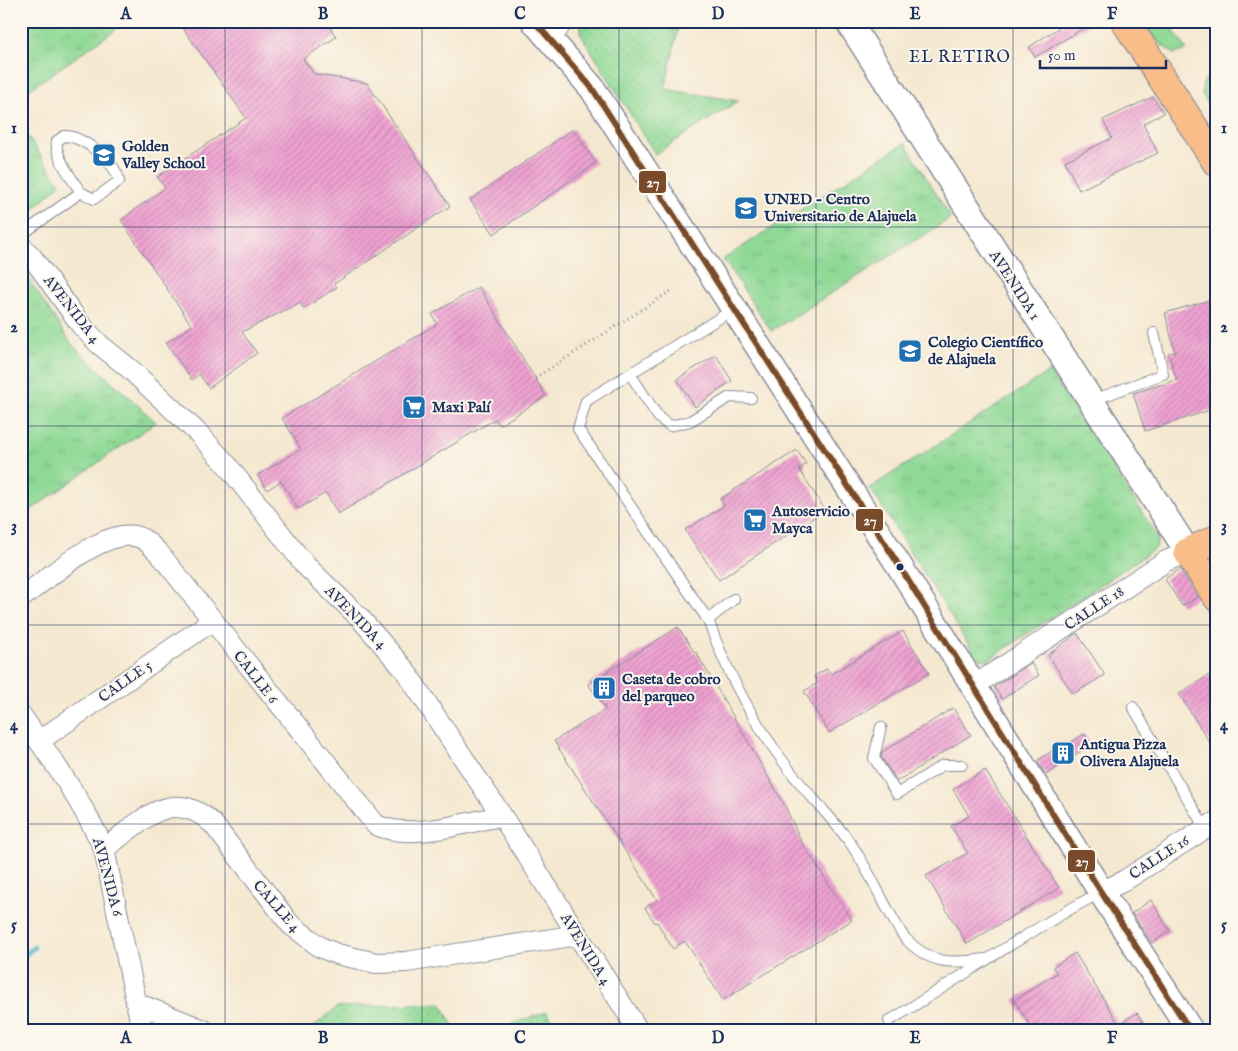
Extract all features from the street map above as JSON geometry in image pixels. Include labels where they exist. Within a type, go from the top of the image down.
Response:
[{"type":"main road","points":[[1125,21],[1217,163]]},
{"type":"main road","name":"CALLE 18","points":[[1188,552],[1217,539]]},
{"type":"main road","name":"AVENIDA 1","points":[[1188,552],[1217,597]]},
{"type":"street","points":[[526,21],[530,28],[559,30]]},
{"type":"street","points":[[534,21],[559,30],[587,81],[975,685],[1101,892],[1190,1030]]},
{"type":"street","name":"AVENIDA 1","points":[[848,21],[1188,552]]},
{"type":"street","name":"AVENIDA 4","points":[[21,246],[32,257],[82,325],[99,344],[130,369],[200,435],[305,565],[360,618],[388,650],[419,690],[502,816],[638,1030]]},
{"type":"street","name":"CALLE 6","points":[[21,598],[97,544],[115,536],[129,535],[142,538],[159,553],[376,825],[386,830],[418,831],[502,816]]},
{"type":"street","name":"CALLE 18","points":[[975,685],[1166,561],[1188,552]]},
{"type":"street","name":"CALLE 5","points":[[39,741],[212,621]]},
{"type":"street","name":"AVENIDA 6","points":[[21,714],[92,823],[104,849],[142,1030]]},
{"type":"street","name":"CALLE 4","points":[[104,849],[154,812],[170,806],[184,806],[200,811],[290,924],[320,947],[356,960],[376,963],[406,962],[578,935]]},
{"type":"street","name":"CALLE 16","points":[[1101,892],[1122,882],[1211,824]]},
{"type":"street","points":[[136,1003],[204,1030]]},
{"type":"lane","points":[[64,136],[77,138],[89,145],[114,168],[118,175],[119,181],[94,199],[81,192],[59,158],[56,148],[57,141],[64,136]]},
{"type":"lane","points":[[21,234],[81,192]]},
{"type":"lane","points":[[735,309],[586,401],[578,429],[708,620],[720,653],[768,740],[786,766],[835,822],[852,847],[904,937],[913,946],[935,959],[955,964],[985,959]]},
{"type":"lane","points":[[1090,401],[1163,374],[1154,333]]},
{"type":"lane","points":[[630,374],[659,418],[670,426],[690,421],[730,397],[751,398]]},
{"type":"lane","points":[[708,620],[734,599]]},
{"type":"lane","points":[[1133,706],[1211,824]]},
{"type":"lane","points":[[881,727],[874,758],[897,794],[943,765],[962,765]]},
{"type":"lane","points":[[888,1021],[956,980],[985,959],[1101,892]]},
{"type":"path","points":[[535,378],[674,289]]},
{"type":"green space","points":[[21,21],[128,21],[21,95]]},
{"type":"green space","points":[[582,21],[636,21],[678,30],[665,89],[738,101],[655,154],[580,33]]},
{"type":"green space","points":[[1145,21],[1167,21],[1187,50],[1174,54],[1156,41]]},
{"type":"green space","points":[[1217,72],[1217,119],[1202,94],[1203,83],[1210,73]]},
{"type":"green space","points":[[21,126],[60,184],[21,221]]},
{"type":"green space","points":[[905,143],[951,218],[771,331],[723,259]]},
{"type":"green space","points":[[21,268],[73,346],[156,422],[21,517]]},
{"type":"green space","points":[[1050,371],[1158,537],[1156,548],[988,660],[977,658],[870,488]]},
{"type":"green space","points":[[441,1003],[455,1030],[310,1030],[337,1007]]},
{"type":"green space","points":[[547,1012],[558,1030],[492,1030]]},
{"type":"building","points":[[178,21],[326,21],[336,37],[303,59],[314,74],[367,83],[450,206],[334,284],[337,287],[303,309],[301,302],[242,332],[257,353],[209,388],[199,374],[192,380],[166,343],[192,326],[121,220],[165,188],[157,177],[246,118]]},
{"type":"building","points":[[1069,21],[1096,21],[1035,57],[1029,47]]},
{"type":"building","points":[[1153,97],[1164,113],[1143,124],[1158,153],[1079,190],[1065,161],[1112,138],[1103,120]]},
{"type":"building","points":[[573,129],[596,163],[494,234],[470,200]]},
{"type":"building","name":"Maxi Palí","points":[[479,287],[546,396],[500,425],[495,419],[338,514],[326,493],[298,509],[281,481],[267,490],[258,475],[301,449],[282,418],[437,324],[432,314]]},
{"type":"building","points":[[1217,298],[1217,408],[1145,431],[1133,393],[1177,380],[1168,353],[1175,352],[1165,313]]},
{"type":"building","points":[[716,355],[732,381],[695,407],[677,379]]},
{"type":"building","name":"Autoservicio Mayca","points":[[797,450],[806,464],[799,469],[825,510],[719,580],[685,530],[724,506],[720,499]]},
{"type":"building","points":[[1180,569],[1198,597],[1182,606],[1165,579]]},
{"type":"building","points":[[678,627],[696,652],[785,806],[802,843],[852,920],[723,1000],[685,941],[673,949],[657,922],[655,923],[645,908],[657,900],[554,741],[606,709],[588,684]]},
{"type":"building","points":[[903,631],[929,673],[829,733],[804,691],[818,683],[814,676],[827,669],[831,674]]},
{"type":"building","points":[[1077,633],[1105,675],[1073,694],[1048,655]]},
{"type":"building","points":[[1031,663],[1039,675],[1002,699],[994,687]]},
{"type":"building","points":[[1217,670],[1217,754],[1179,694]]},
{"type":"building","points":[[953,708],[971,735],[897,781],[881,757],[882,752]]},
{"type":"building","name":"Antigua Pizza Olivera Alajuela","points":[[1084,734],[1091,744],[1046,775],[1037,761],[1065,742],[1067,745]]},
{"type":"building","points":[[985,770],[1059,888],[967,944],[926,876],[968,853],[951,826],[969,816],[953,789]]},
{"type":"building","points":[[1151,900],[1170,931],[1152,943],[1132,913]]},
{"type":"building","points":[[1075,953],[1119,1024],[1137,1013],[1148,1030],[1033,1030],[1014,1000],[1057,973],[1053,967]]},
{"type":"waterway","points":[[21,959],[34,947]]},
{"type":"transit line","name":"27","points":[[534,21],[592,88],[900,567],[1101,892],[1190,1030]]},
{"type":"place","name":"Golden Valley School","points":[[104,155]]},
{"type":"place","name":"UNED - Centro Universitario de Alajuela","points":[[746,208]]},
{"type":"place","name":"Colegio Científico de Alajuela","points":[[910,351]]},
{"type":"place","name":"Maxi Palí","points":[[414,407]]},
{"type":"place","name":"Autoservicio Mayca","points":[[755,520]]},
{"type":"place","name":"Caseta de cobro del parqueo","points":[[604,688]]},
{"type":"place","name":"Antigua Pizza Olivera Alajuela","points":[[1063,753]]},
{"type":"district","name":"EL RETIRO","points":[[960,56]]}]
